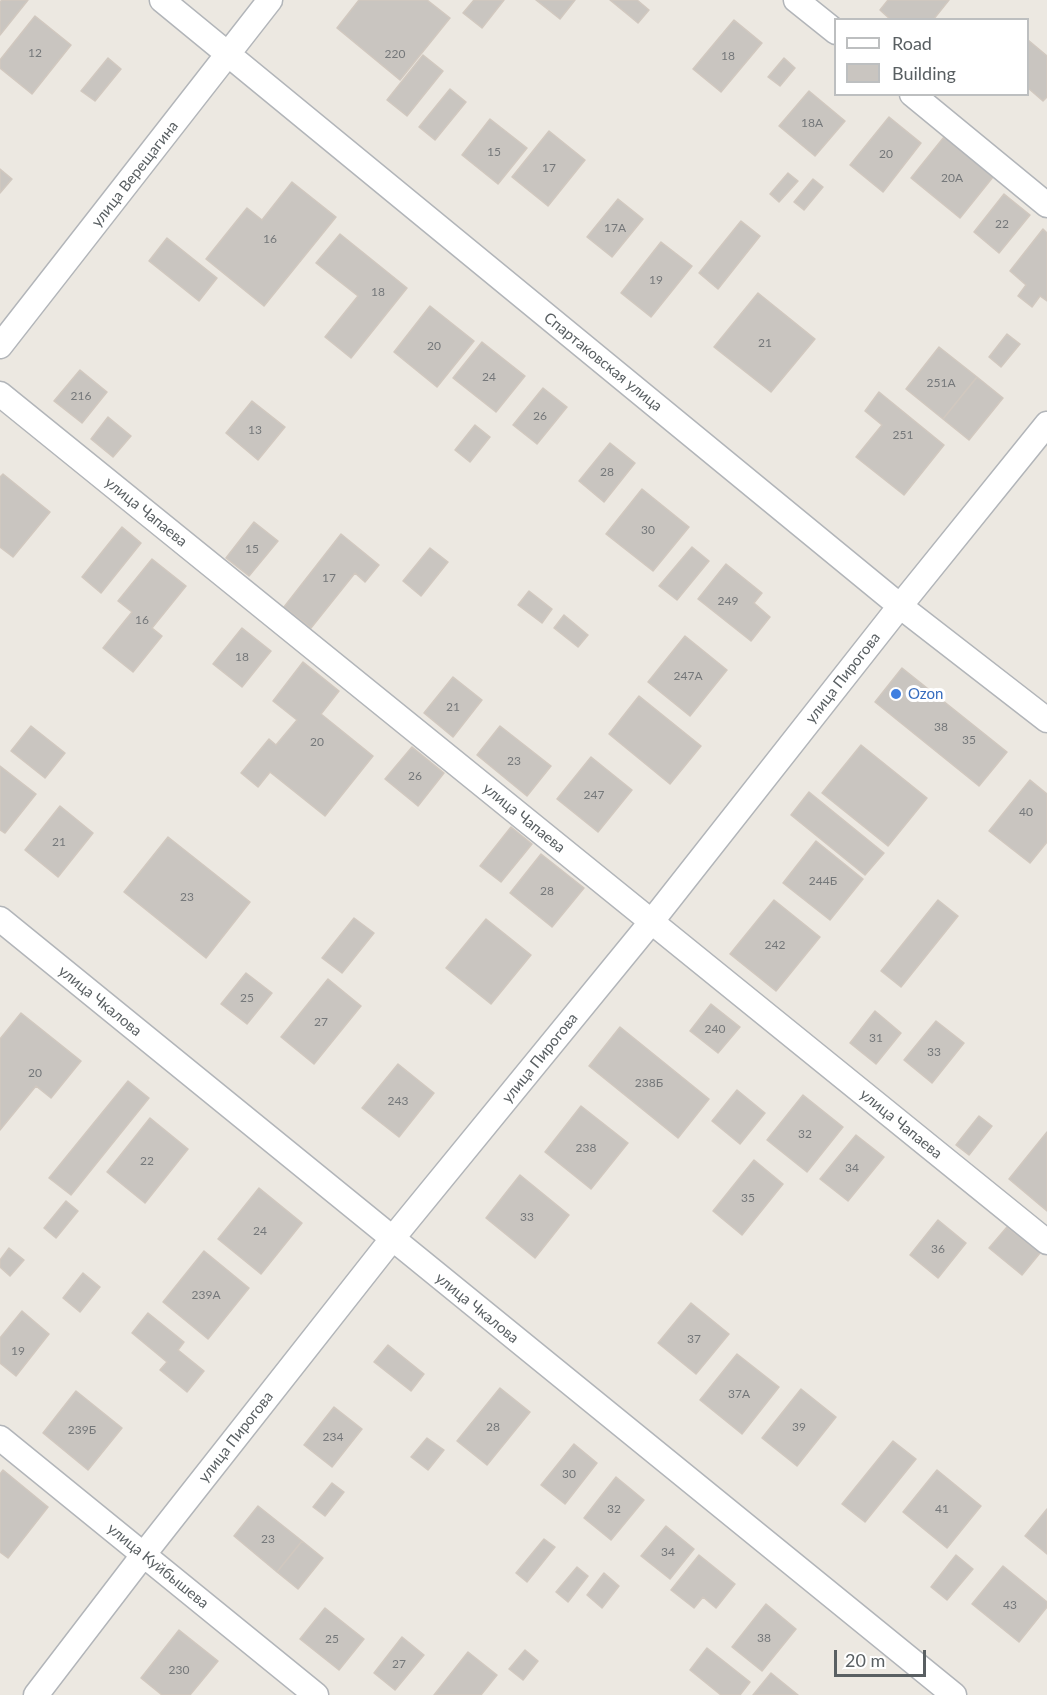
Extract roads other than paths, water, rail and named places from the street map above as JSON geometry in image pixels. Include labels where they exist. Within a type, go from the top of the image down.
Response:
[{"type":"street","name":"Спартаковская улица","points":[[162,0],[900,606],[1047,720]]},
{"type":"street","name":"улица Верещагина","points":[[0,346],[270,0]]},
{"type":"street","points":[[796,0],[834,30]]},
{"type":"street","points":[[914,96],[1047,205]]},
{"type":"street","name":"улица Чапаева","points":[[0,394],[1047,1242]]},
{"type":"street","name":"улица Пирогова","points":[[36,1695],[392,1239],[652,921],[900,606],[1047,424]]},
{"type":"street","name":"улица Чкалова","points":[[0,920],[954,1695]]},
{"type":"street","name":"улица Куйбышева","points":[[0,1438],[316,1695]]},
{"type":"place","name":"Ozon","points":[[896,694]]}]
